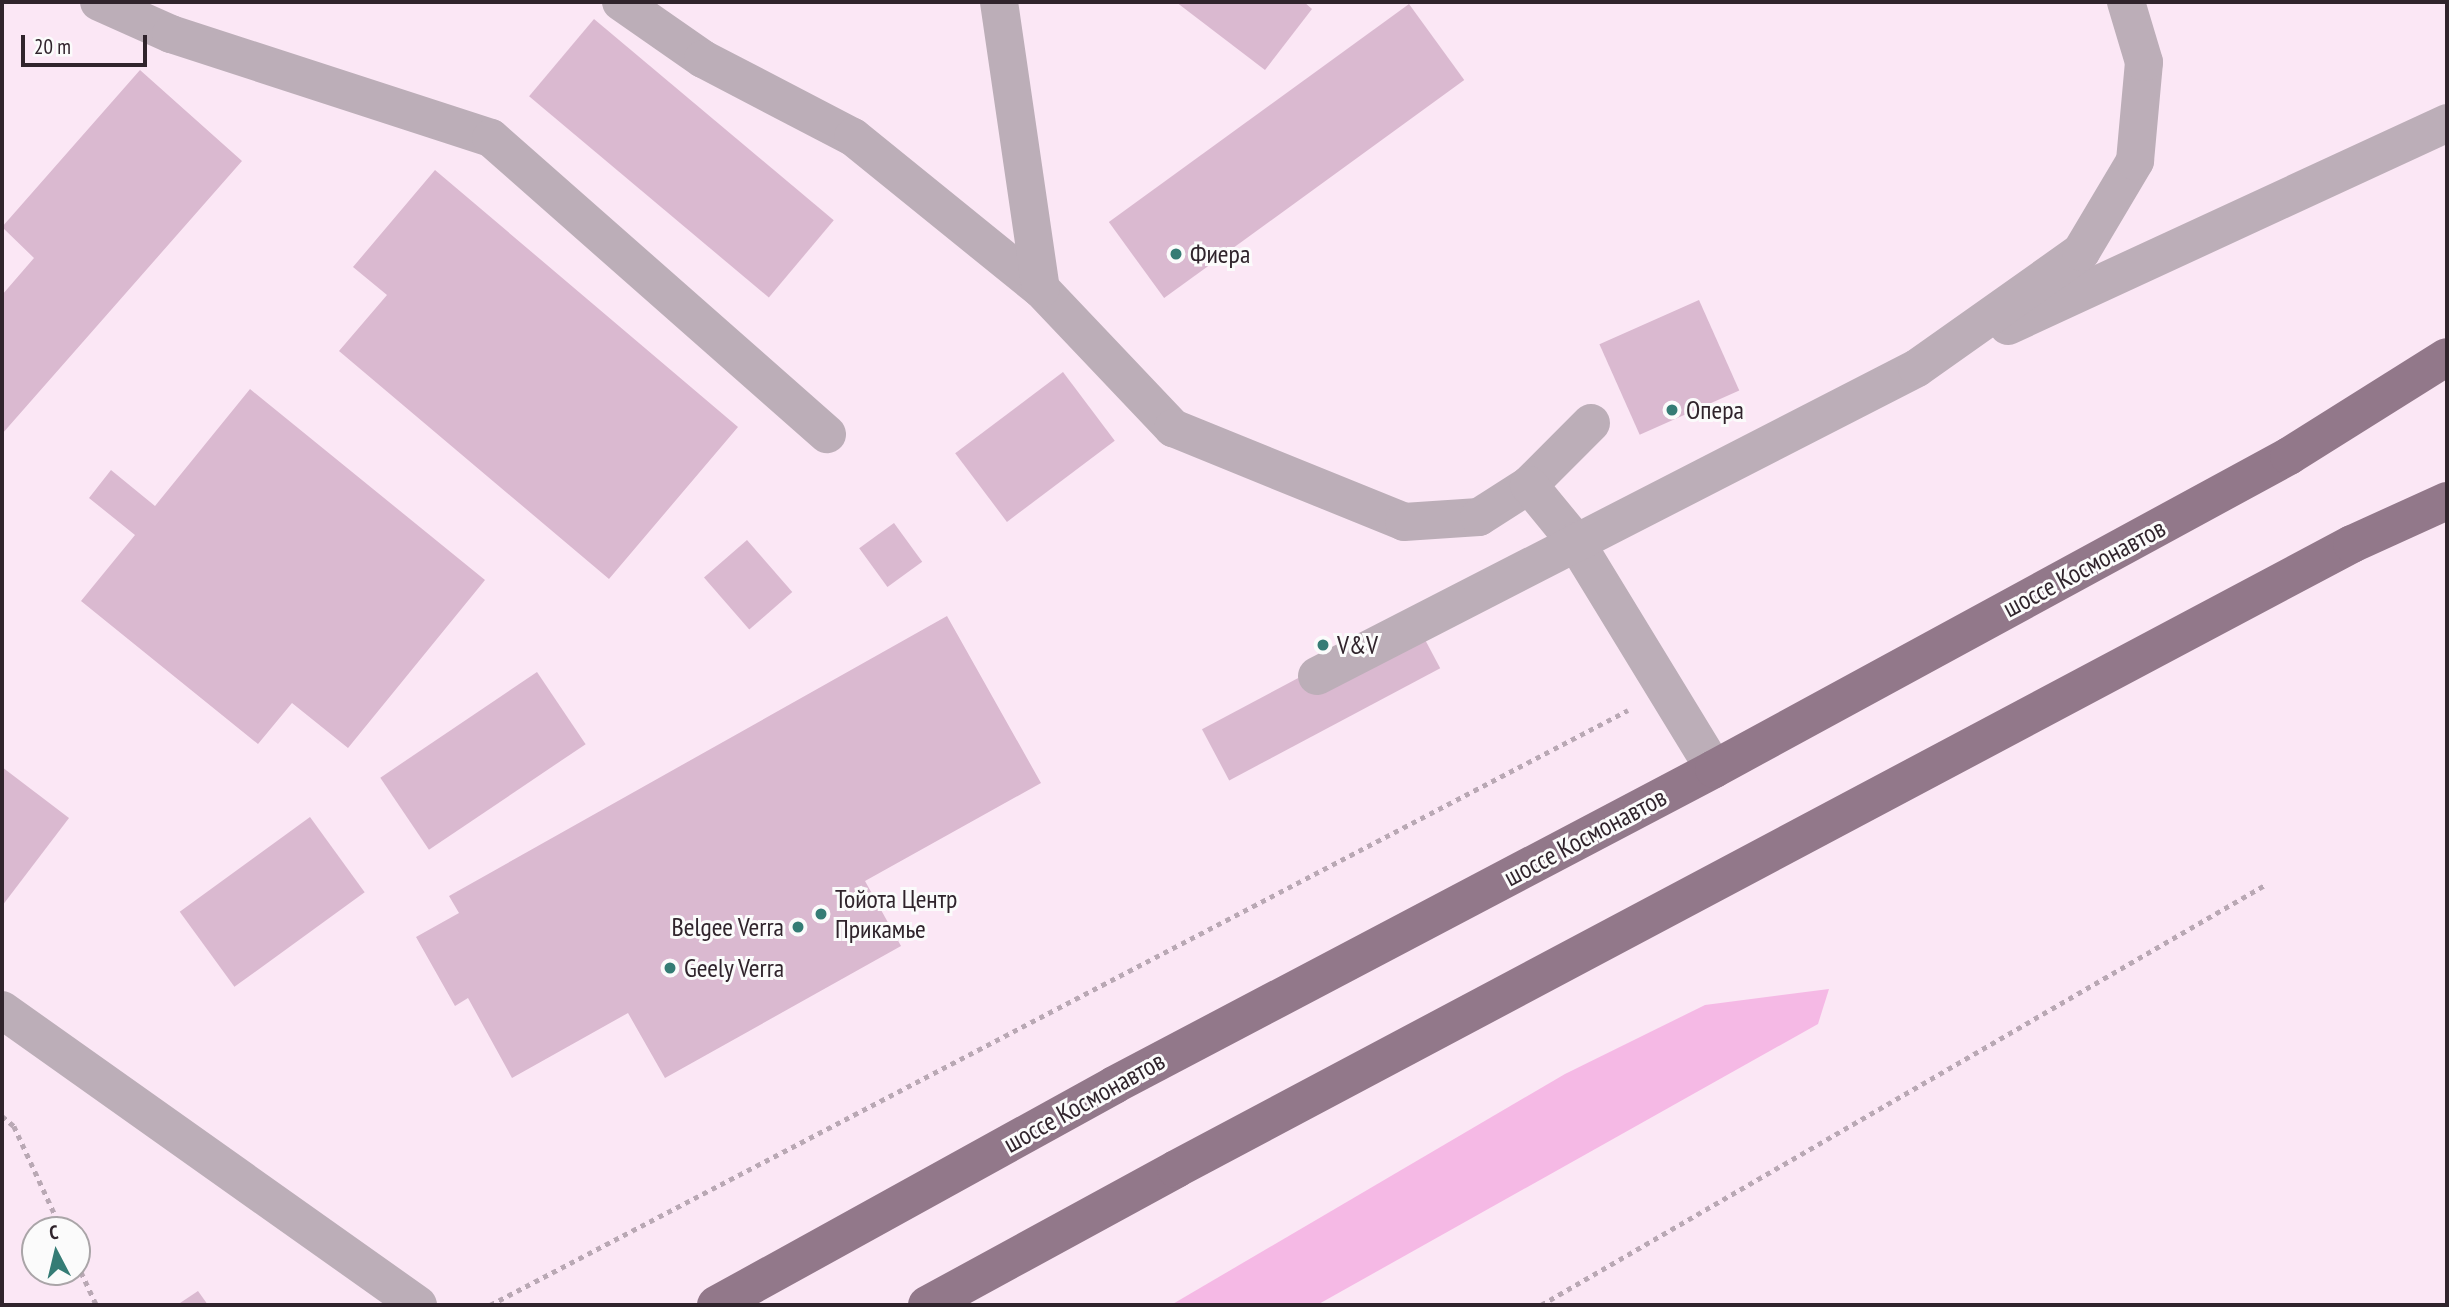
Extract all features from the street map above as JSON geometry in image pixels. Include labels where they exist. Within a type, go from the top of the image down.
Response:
[{"type":"main road","name":"шоссе Космонавтов","points":[[716,1305],[1114,1085],[1714,769],[2289,456],[2447,358]]},
{"type":"main road","points":[[928,1305],[1188,1162],[2315,564],[2447,501]]},
{"type":"street","points":[[99,2],[171,34],[491,138],[827,434]]},
{"type":"street","points":[[621,2],[704,60],[853,137],[1041,289],[1174,428],[1404,522],[1479,517],[1529,485],[1591,424]]},
{"type":"street","points":[[999,2],[1041,289]]},
{"type":"street","points":[[1917,368],[2081,252],[2135,161],[2144,62],[2126,2]]},
{"type":"street","points":[[1318,676],[1575,541],[1917,368],[2447,122]]},
{"type":"street","points":[[1529,485],[1575,541],[1714,769]]},
{"type":"street","points":[[2,1010],[418,1305]]},
{"type":"path","points":[[489,1305],[1628,710]]},
{"type":"path","points":[[1541,1305],[2265,884]]},
{"type":"path","points":[[2,1116],[14,1126],[56,1216]]},
{"type":"path","points":[[88,1286],[96,1304]]},
{"type":"shaded area","points":[[1829,989],[1818,1024],[1317,1305],[1171,1305],[1565,1074],[1705,1005]]},
{"type":"building","points":[[1176,2],[1304,2],[1312,9],[1265,70]]},
{"type":"building","points":[[1409,4],[1464,80],[1164,298],[1109,222]]},
{"type":"building","points":[[594,19],[834,220],[769,298],[529,96]]},
{"type":"building","points":[[140,70],[242,161],[2,434],[2,295],[34,258],[2,227]]},
{"type":"building","points":[[435,170],[738,427],[609,579],[339,351],[387,295],[353,267]]},
{"type":"building","points":[[1699,300],[1739,390],[1640,435],[1599,344]]},
{"type":"building","points":[[1063,372],[1115,441],[1007,522],[955,453]]},
{"type":"building","points":[[250,389],[485,580],[348,748],[292,703],[258,744],[81,601],[135,535],[89,498],[111,470],[155,506]]},
{"type":"building","points":[[894,523],[922,562],[887,587],[859,548]]},
{"type":"building","points":[[747,540],[792,592],[749,629],[704,577]]},
{"type":"building","points":[[947,616],[1041,783],[865,881],[901,946],[665,1078],[628,1013],[512,1078],[468,998],[455,1006],[416,937],[459,913],[449,896]]},
{"type":"building","points":[[1413,617],[1440,668],[1229,780],[1202,729]]},
{"type":"building","points":[[537,672],[586,744],[429,850],[380,778]]},
{"type":"building","points":[[2,767],[69,818],[2,906]]},
{"type":"building","points":[[310,817],[365,892],[234,987],[180,912]]},
{"type":"building","points":[[198,1291],[208,1305],[177,1305]]},
{"type":"place","name":"Фиера","points":[[1176,254]]},
{"type":"place","name":"Опера","points":[[1672,410]]},
{"type":"place","name":"V&V","points":[[1323,645]]},
{"type":"place","name":"Тойота Центр Прикамье","points":[[821,914]]},
{"type":"place","name":"Belgee Verra","points":[[798,927]]},
{"type":"place","name":"Geely Verra","points":[[670,968]]}]
